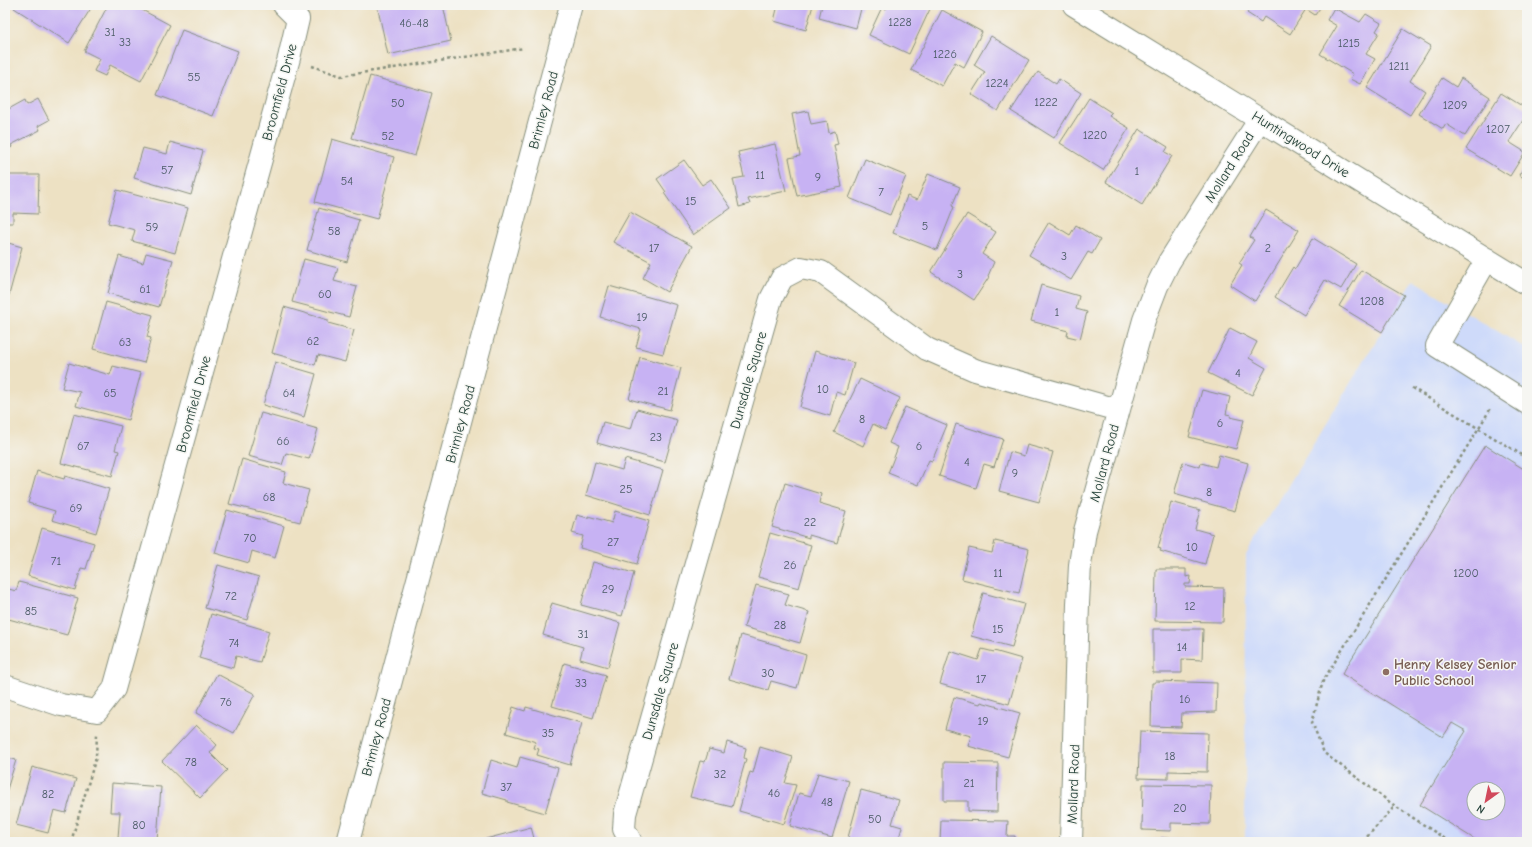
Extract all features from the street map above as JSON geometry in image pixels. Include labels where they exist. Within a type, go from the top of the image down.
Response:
[{"type":"street","name":"Broomfield Drive","points":[[5,686],[60,705],[97,712],[114,689],[289,58],[298,19],[284,5]]},
{"type":"street","name":"Brimley Road","points":[[348,842],[571,5]]},
{"type":"street","name":"Huntingwood Drive","points":[[1074,5],[1260,118],[1527,284]]},
{"type":"street","name":"Mollard Road","points":[[1072,842],[1078,604],[1080,565],[1085,531],[1144,320],[1157,286],[1169,262],[1260,118]]},
{"type":"street","points":[[1487,259],[1436,346],[1527,403]]},
{"type":"street","name":"Dunsdale Square","points":[[631,842],[624,829],[625,814],[772,299],[782,278],[801,268],[821,272],[927,349],[975,370],[1118,410]]},
{"type":"path","points":[[289,58],[341,76],[524,48]]},
{"type":"path","points":[[1412,388],[1527,458]]},
{"type":"path","points":[[1450,842],[1395,806],[1324,753],[1312,722],[1323,681],[1492,406]]},
{"type":"path","points":[[71,842],[96,758]]},
{"type":"path","points":[[1365,842],[1365,839],[1395,806]]},
{"type":"shaded area","name":"Henry Kelsey Senior Public School","points":[[1413,280],[1527,349],[1527,842],[1245,842],[1246,555]]},
{"type":"building","points":[[16,5],[93,5],[69,43],[14,8]]},
{"type":"building","points":[[108,5],[133,5],[170,25],[141,81],[110,65],[105,76],[94,71],[100,59],[84,51]]},
{"type":"building","points":[[377,5],[443,5],[451,41],[388,55]]},
{"type":"building","points":[[778,5],[813,5],[806,30],[774,21]]},
{"type":"building","points":[[822,5],[862,5],[856,28],[819,18]]},
{"type":"building","points":[[888,5],[922,5],[930,9],[909,54],[869,35],[882,7],[886,9]]},
{"type":"building","points":[[1252,5],[1322,5],[1315,15],[1306,9],[1290,34],[1264,17],[1261,22],[1247,13]]},
{"type":"building","points":[[1334,8],[1360,22],[1366,14],[1381,23],[1376,31],[1379,33],[1366,54],[1375,59],[1360,84],[1350,79],[1353,74],[1320,54],[1337,26],[1327,20]]},
{"type":"building","points":[[942,10],[982,32],[964,67],[955,62],[942,86],[911,70]]},
{"type":"building","points":[[1403,29],[1431,46],[1410,81],[1425,91],[1410,115],[1367,88]]},
{"type":"building","points":[[182,30],[238,51],[213,116],[157,95]]},
{"type":"building","points":[[991,36],[1029,60],[998,111],[971,94],[985,72],[974,65]]},
{"type":"building","points":[[1038,72],[1056,84],[1059,79],[1081,93],[1054,138],[1011,111],[1033,77],[1034,78]]},
{"type":"building","points":[[370,76],[432,93],[415,156],[352,138]]},
{"type":"building","points":[[1442,78],[1456,87],[1461,78],[1490,97],[1465,136],[1446,124],[1443,129],[1419,114]]},
{"type":"building","points":[[1501,93],[1527,109],[1527,114],[1509,142],[1525,152],[1510,176],[1466,149]]},
{"type":"building","points":[[1089,98],[1112,113],[1109,116],[1129,128],[1103,170],[1060,143]]},
{"type":"building","points":[[38,99],[49,120],[38,126],[40,130],[11,145],[12,147],[5,151],[5,111],[25,100],[27,105]]},
{"type":"building","points":[[808,111],[811,124],[827,121],[829,133],[835,131],[838,144],[834,145],[842,187],[797,196],[789,158],[800,156],[792,114]]},
{"type":"building","points":[[1139,129],[1168,147],[1165,152],[1172,156],[1142,205],[1106,182]]},
{"type":"building","points":[[332,139],[394,157],[377,219],[315,202]]},
{"type":"building","points":[[170,142],[203,151],[191,195],[134,178],[143,148],[167,154]]},
{"type":"building","points":[[775,144],[786,191],[748,199],[750,204],[739,207],[733,179],[744,177],[738,152]]},
{"type":"building","points":[[865,159],[906,176],[890,215],[849,198]]},
{"type":"building","points":[[684,160],[702,185],[711,179],[731,208],[693,235],[664,193],[666,192],[657,179]]},
{"type":"building","points":[[1527,163],[1527,180],[1519,175]]},
{"type":"building","points":[[928,174],[960,187],[952,206],[954,207],[937,250],[893,233],[907,196],[917,200]]},
{"type":"building","points":[[5,175],[39,175],[38,214],[13,213],[13,223],[5,223]]},
{"type":"building","points":[[117,190],[188,208],[175,253],[132,241],[135,230],[108,223]]},
{"type":"building","points":[[319,208],[359,220],[347,262],[307,250]]},
{"type":"building","points":[[1266,210],[1299,230],[1255,301],[1230,285],[1242,265],[1239,263],[1254,240],[1250,237]]},
{"type":"building","points":[[630,212],[692,246],[667,292],[643,278],[651,262],[613,242]]},
{"type":"building","points":[[967,214],[996,232],[982,254],[994,262],[988,276],[989,277],[974,300],[931,272]]},
{"type":"building","points":[[1049,222],[1070,235],[1076,225],[1100,240],[1092,254],[1088,252],[1071,280],[1029,255]]},
{"type":"building","points":[[1313,238],[1356,264],[1341,289],[1325,280],[1304,315],[1275,297],[1293,267],[1295,269]]},
{"type":"building","points":[[5,242],[22,247],[9,295],[5,294]]},
{"type":"building","points":[[146,253],[173,260],[159,307],[108,293],[119,256],[143,263]]},
{"type":"building","points":[[304,259],[338,268],[334,281],[357,287],[349,317],[292,302]]},
{"type":"building","points":[[1361,270],[1404,295],[1382,332],[1339,306]]},
{"type":"building","points":[[1041,285],[1079,296],[1076,309],[1087,312],[1080,339],[1067,336],[1068,331],[1031,321]]},
{"type":"building","points":[[609,286],[677,305],[663,354],[636,347],[641,329],[600,317]]},
{"type":"building","points":[[106,302],[153,315],[147,337],[151,338],[144,363],[93,349]]},
{"type":"building","points":[[284,307],[328,320],[328,323],[354,330],[345,362],[318,355],[315,365],[272,353]]},
{"type":"building","points":[[1230,328],[1257,342],[1249,358],[1266,368],[1252,395],[1208,373]]},
{"type":"building","points":[[815,351],[854,363],[845,395],[836,392],[830,416],[800,407]]},
{"type":"building","points":[[640,357],[681,368],[670,410],[629,399]]},
{"type":"building","points":[[275,362],[316,374],[304,417],[263,405]]},
{"type":"building","points":[[69,363],[110,375],[113,366],[141,373],[128,420],[76,406],[80,392],[62,388]]},
{"type":"building","points":[[860,379],[900,398],[885,430],[873,424],[863,446],[834,432]]},
{"type":"building","points":[[1202,390],[1230,397],[1226,414],[1231,415],[1230,417],[1244,420],[1236,449],[1189,437]]},
{"type":"building","points":[[905,407],[947,425],[932,461],[929,460],[918,485],[888,473],[898,447],[889,443]]},
{"type":"building","points":[[637,409],[677,420],[665,462],[597,443],[603,422],[631,429]]},
{"type":"building","points":[[261,413],[318,429],[309,459],[286,453],[282,465],[248,456]]},
{"type":"building","points":[[74,414],[121,426],[115,450],[119,451],[112,476],[61,463]]},
{"type":"building","points":[[956,424],[1003,439],[994,467],[984,464],[976,488],[939,476]]},
{"type":"building","points":[[1027,445],[1053,452],[1039,502],[999,491],[1010,452],[1024,456]]},
{"type":"building","name":"Henry Kelsey Senior Public School","points":[[1485,445],[1527,471],[1527,836],[1523,842],[1479,842],[1420,805],[1466,731],[1452,723],[1443,737],[1342,674]]},
{"type":"building","points":[[1219,455],[1248,463],[1235,511],[1174,494],[1183,462],[1200,467],[1201,463],[1216,467]]},
{"type":"building","points":[[242,459],[286,472],[283,483],[309,490],[300,522],[229,504]]},
{"type":"building","points":[[625,459],[663,470],[650,515],[586,495],[595,462],[622,470]]},
{"type":"building","points":[[37,471],[64,479],[65,476],[109,489],[96,533],[52,520],[55,511],[28,503]]},
{"type":"building","points":[[785,483],[821,494],[819,503],[846,511],[837,543],[809,535],[809,538],[772,527]]},
{"type":"building","points":[[1171,502],[1200,510],[1195,529],[1213,534],[1205,564],[1160,551],[1161,549],[1158,548]]},
{"type":"building","points":[[227,510],[284,526],[275,558],[252,551],[249,563],[215,553]]},
{"type":"building","points":[[615,511],[649,521],[637,564],[580,548],[583,536],[572,533],[577,515],[588,518],[588,516],[612,523]]},
{"type":"building","points":[[42,528],[94,543],[86,569],[81,568],[75,590],[28,576]]},
{"type":"building","points":[[770,533],[811,545],[799,588],[758,577]]},
{"type":"building","points":[[995,541],[1029,549],[1019,593],[962,579],[969,548],[992,553]]},
{"type":"building","points":[[593,562],[634,573],[622,616],[581,605]]},
{"type":"building","points":[[218,565],[259,577],[247,620],[205,608]]},
{"type":"building","points":[[1156,569],[1186,569],[1186,577],[1191,576],[1190,584],[1185,584],[1185,587],[1224,588],[1223,622],[1155,621]]},
{"type":"building","points":[[19,582],[78,598],[67,635],[5,618],[5,588],[16,591]]},
{"type":"building","points":[[756,585],[789,594],[785,605],[809,612],[800,643],[744,627]]},
{"type":"building","points":[[983,593],[1024,604],[1012,647],[971,636]]},
{"type":"building","points":[[552,603],[620,623],[608,667],[580,659],[583,647],[543,635]]},
{"type":"building","points":[[211,614],[269,631],[260,662],[236,656],[233,668],[199,658]]},
{"type":"building","points":[[1153,629],[1203,629],[1202,660],[1182,659],[1182,673],[1153,673]]},
{"type":"building","points":[[741,635],[806,655],[797,688],[771,681],[768,690],[729,679]]},
{"type":"building","points":[[982,649],[1022,659],[1009,704],[940,684],[950,651],[978,660]]},
{"type":"building","points":[[564,663],[606,675],[593,718],[552,706]]},
{"type":"building","points":[[217,674],[255,694],[234,733],[196,713]]},
{"type":"building","points":[[1155,681],[1217,683],[1216,712],[1182,713],[1181,727],[1151,726],[1152,683],[1155,683]]},
{"type":"building","points":[[954,697],[980,704],[981,702],[1020,713],[1008,757],[968,746],[971,736],[945,729]]},
{"type":"building","points":[[513,707],[525,711],[526,707],[582,723],[570,765],[537,755],[539,749],[534,748],[536,742],[506,733]]},
{"type":"building","points":[[196,725],[217,745],[210,753],[227,770],[200,798],[162,761]]},
{"type":"building","points":[[1140,731],[1208,733],[1207,772],[1168,771],[1168,779],[1138,778]]},
{"type":"building","points":[[727,742],[746,748],[744,758],[746,759],[732,807],[690,797],[700,761],[705,762],[709,749],[724,753]]},
{"type":"building","points":[[760,747],[793,757],[785,783],[796,785],[784,824],[739,811],[750,772],[753,773]]},
{"type":"building","points":[[5,757],[16,760],[5,796]]},
{"type":"building","points":[[520,757],[558,768],[545,813],[482,793],[491,760],[517,768]]},
{"type":"building","points":[[944,762],[998,763],[997,812],[968,811],[968,801],[944,801]]},
{"type":"building","points":[[32,767],[76,779],[66,813],[54,810],[48,833],[16,825]]},
{"type":"building","points":[[818,773],[849,781],[832,838],[790,826],[799,793],[811,796]]},
{"type":"building","points":[[112,783],[161,787],[157,840],[140,839],[139,842],[119,842],[120,812],[110,812]]},
{"type":"building","points":[[1143,784],[1211,785],[1210,824],[1171,823],[1171,831],[1142,830]]},
{"type":"building","points":[[861,790],[899,800],[892,824],[902,827],[898,842],[847,841]]},
{"type":"building","points":[[941,820],[1008,821],[1007,836],[1015,836],[1015,842],[940,842]]},
{"type":"building","points":[[531,827],[535,842],[478,841]]},
{"type":"building","points":[[1161,838],[1197,839],[1197,842],[1154,842],[1154,839],[1161,840]]},
{"type":"place","name":"Henry Kelsey Senior Public School","points":[[1386,672]]}]
